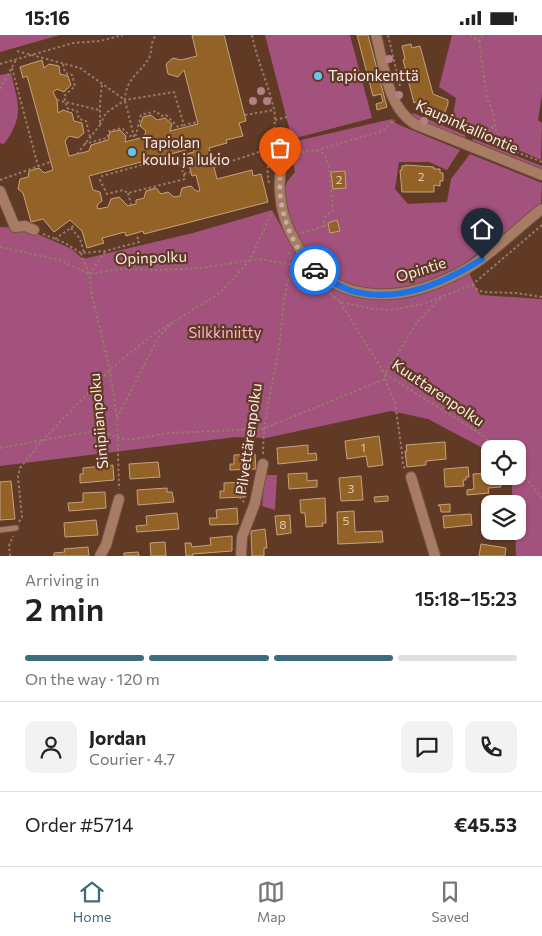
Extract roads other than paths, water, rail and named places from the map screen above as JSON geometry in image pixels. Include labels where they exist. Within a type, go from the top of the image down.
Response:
[{"type":"street","name":"Kaupinkalliontie","points":[[376,35],[393,100],[401,113],[415,124],[542,175]]},
{"type":"street","name":"Opintie","points":[[281,167],[279,190],[281,204],[289,230],[304,258],[322,275],[348,289],[381,295],[405,293],[451,278],[466,270],[542,209]]},
{"type":"street","points":[[0,191],[15,227],[25,226],[34,230]]},
{"type":"street","name":"Pilvettärenpolku","points":[[241,556],[242,537],[255,503],[263,464]]},
{"type":"street","points":[[411,477],[435,556]]},
{"type":"street","points":[[100,556],[108,537],[118,499]]},
{"type":"lane","points":[[0,530],[16,529]]},
{"type":"place","name":"Tapionkenttä","points":[[318,76]]},
{"type":"place","name":"Tapiolan koulu ja lukio","points":[[132,152]]},
{"type":"park label","name":"Silkkiniitty","points":[[225,333]]}]
